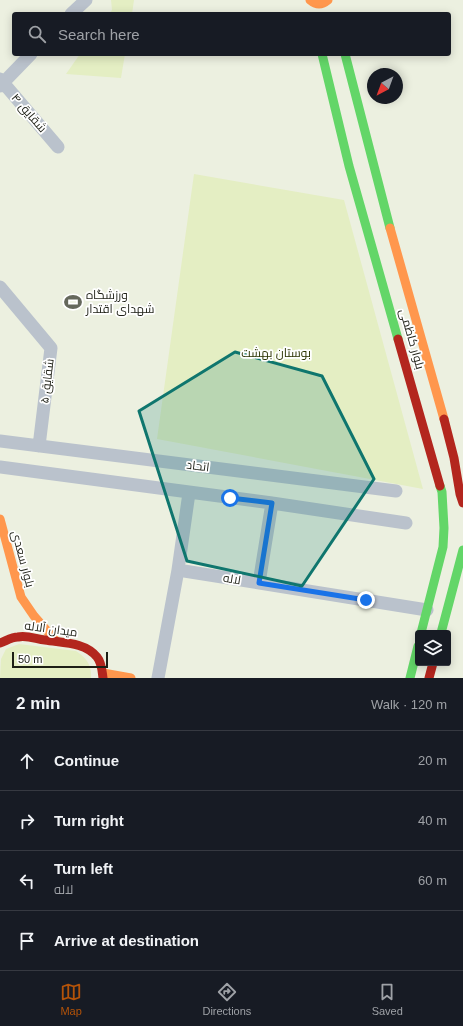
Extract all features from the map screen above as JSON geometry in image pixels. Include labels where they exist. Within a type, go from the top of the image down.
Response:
[{"type":"street","points":[[73,12],[86,0]]},
{"type":"street","points":[[310,0],[320,5],[330,2]]},
{"type":"street","points":[[310,0],[313,12]]},
{"type":"street","points":[[1,83],[29,56]]},
{"type":"street","name":"بلوار کاظمی","points":[[322,56],[349,166],[442,492],[444,528],[443,548],[422,630]]},
{"type":"street","name":"بلوار کاظمی","points":[[346,56],[397,255],[454,458],[463,503]]},
{"type":"street","name":"شقایق ۴","points":[[1,83],[58,148]]},
{"type":"street","name":"شقایق ۵","points":[[0,288],[51,348],[39,446]]},
{"type":"street","name":"اتحاد","points":[[0,441],[396,491]]},
{"type":"street","points":[[0,467],[272,503],[406,523]]},
{"type":"street","points":[[158,678],[178,570],[189,493]]},
{"type":"street","points":[[259,583],[272,503]]},
{"type":"street","name":"بلوار سعدی","points":[[0,519],[21,597],[34,616],[56,641]]},
{"type":"street","points":[[442,630],[463,550]]},
{"type":"street","name":"لاله","points":[[178,570],[427,610]]},
{"type":"street","name":"میدان آلاله","points":[[0,643],[15,637],[20,637],[56,641],[81,646],[91,651],[99,660],[103,676]]},
{"type":"street","points":[[410,678],[415,658]]},
{"type":"street","points":[[429,678],[432,666]]},
{"type":"street","points":[[103,676],[131,678]]},
{"type":"highlighted area","points":[[235,352],[322,376],[374,479],[302,586],[187,561],[139,411]]},
{"type":"green space","points":[[111,0],[134,0],[132,12],[110,12],[112,10]]},
{"type":"green space","points":[[79,56],[125,56],[121,78],[66,74]]},
{"type":"green space","name":"بوستان بهشت","points":[[194,174],[344,200],[423,489],[157,439]]},
{"type":"green space","points":[[19,644],[76,651],[83,656],[90,666],[91,678],[0,678],[1,659],[6,649]]},
{"type":"traffic: fast","points":[[322,56],[349,166],[398,339]]},
{"type":"traffic: fast","points":[[346,56],[390,228]]},
{"type":"traffic: fast","points":[[422,630],[443,547],[444,528],[442,492],[440,486]]},
{"type":"traffic: fast","points":[[442,630],[463,550]]},
{"type":"traffic: fast","points":[[410,678],[415,658]]},
{"type":"traffic: slow","points":[[310,0],[319,4],[328,0]]},
{"type":"traffic: slow","points":[[390,228],[444,419]]},
{"type":"traffic: slow","points":[[0,519],[21,597],[34,616],[56,641]]},
{"type":"traffic: slow","points":[[103,673],[131,678]]},
{"type":"traffic: jam","points":[[398,339],[440,486]]},
{"type":"traffic: jam","points":[[444,419],[463,503]]},
{"type":"traffic: jam","points":[[0,643],[13,638],[25,636],[73,644],[86,648],[99,659],[103,678]]},
{"type":"traffic: jam","points":[[429,678],[432,666]]},
{"type":"place","name":"ورزشگاه شهدای اقتدار","points":[[73,302]]},
{"type":"route","points":[[230,498],[272,503],[259,583],[366,600]]}]
